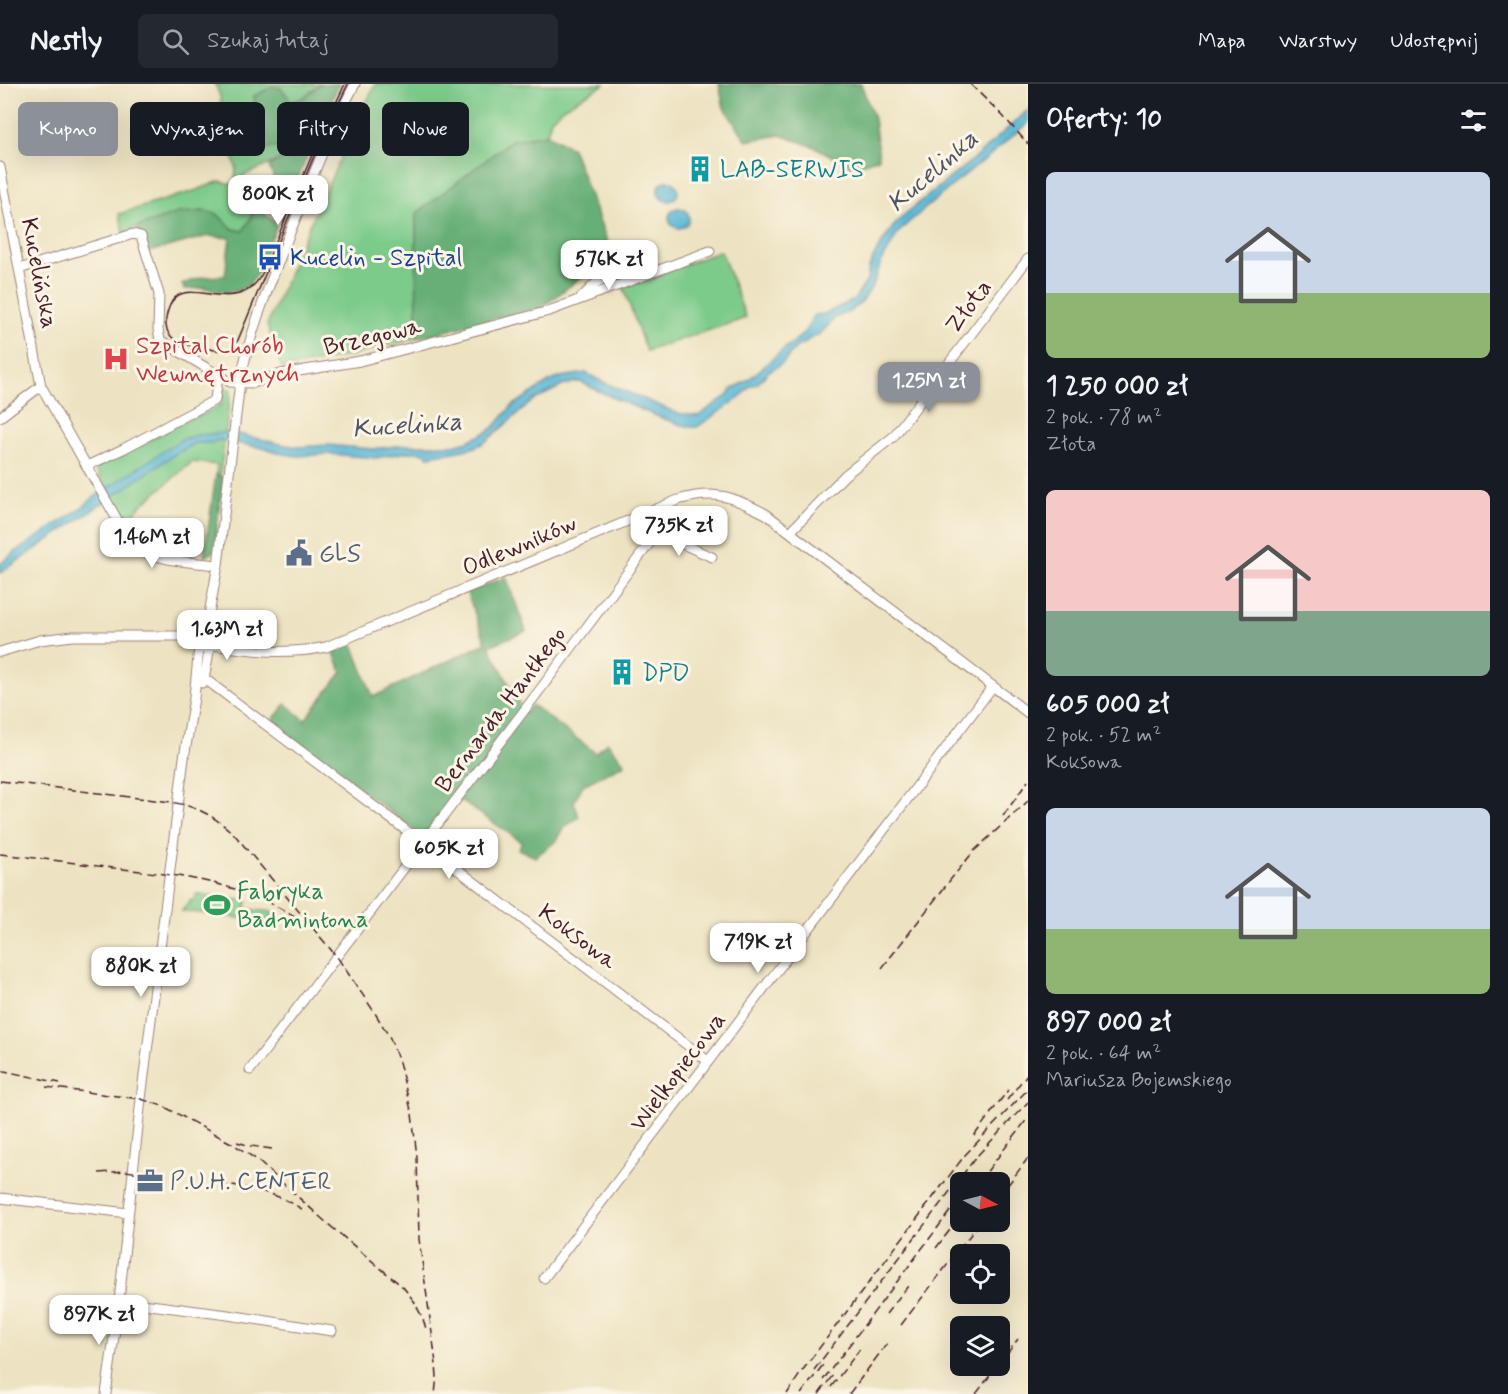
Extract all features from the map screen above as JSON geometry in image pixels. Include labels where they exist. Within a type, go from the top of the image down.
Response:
[{"type":"street","points":[[207,625],[218,565],[240,382],[255,321],[318,161],[338,116],[356,84]]},
{"type":"street","name":"Kucelińska","points":[[0,167],[41,386],[130,542],[143,552],[162,558],[218,565]]},
{"type":"street","name":"Brzegowa","points":[[19,269],[133,234],[141,236],[159,294],[160,340],[230,382],[253,382],[281,374],[360,361],[549,311],[710,251]]},
{"type":"street","name":"Złota","points":[[790,532],[845,476],[893,438],[1028,259]]},
{"type":"street","name":"Brzegowa","points":[[581,299],[596,283],[622,268]]},
{"type":"street","points":[[87,466],[215,400],[218,376]]},
{"type":"street","points":[[0,417],[41,386]]},
{"type":"street","name":"Odlewników","points":[[211,646],[285,653],[326,647],[649,512],[694,496],[720,495],[742,501],[766,514],[1028,712]]},
{"type":"street","points":[[649,512],[657,533],[712,557]]},
{"type":"street","name":"Bernarda Hantkego","points":[[250,1070],[657,533]]},
{"type":"street","points":[[194,698],[204,678],[211,646],[216,639],[213,628],[203,625],[196,628],[193,636],[194,642],[202,648],[211,646]]},
{"type":"street","name":"Odlewników","points":[[216,635],[246,651]]},
{"type":"street","points":[[0,652],[40,640],[73,636],[193,636]]},
{"type":"street","points":[[106,1394],[199,647]]},
{"type":"street","name":"Koksowa","points":[[197,667],[199,674],[204,678],[708,1061]]},
{"type":"street","name":"Wielkopiecowa","points":[[544,1278],[993,686]]},
{"type":"street","points":[[0,1198],[128,1213]]},
{"type":"street","points":[[119,1302],[228,1315],[332,1331]]},
{"type":"green space","points":[[215,84],[320,84],[303,98],[292,102],[277,102],[277,130],[267,149],[277,147],[277,156],[280,156],[281,159],[243,176],[255,205],[251,218],[243,231],[233,229],[217,214],[137,227],[124,233],[119,214],[220,181],[235,185],[236,166],[232,156],[265,156],[265,102],[221,102]]},
{"type":"green space","points":[[320,84],[339,84],[331,102],[292,102],[303,98]]},
{"type":"green space","points":[[375,84],[605,84],[566,106],[551,119],[547,134],[512,140],[416,214],[417,338],[353,355],[282,369],[267,325],[342,156],[370,156],[370,102],[367,102]]},
{"type":"green space","points":[[719,84],[861,84],[874,119],[879,158],[852,167],[815,147],[780,135],[747,141],[724,108]]},
{"type":"green space","points":[[272,87],[281,88],[292,102],[277,102],[277,147],[267,149],[265,102],[255,102],[254,96]]},
{"type":"green space","points":[[547,134],[572,148],[614,259],[599,264],[542,307],[417,338],[416,214],[512,140]]},
{"type":"green space","points":[[280,156],[307,156],[285,207],[269,166],[281,159]]},
{"type":"green space","points":[[255,205],[277,225],[258,272],[249,285],[238,291],[184,289],[182,284],[204,277],[225,276],[230,238],[208,236],[148,252],[137,227],[178,213],[203,211],[217,214],[233,229],[243,231],[251,218]]},
{"type":"green space","points":[[721,251],[746,318],[646,351],[623,287]]},
{"type":"green space","points":[[224,387],[231,390],[220,476],[216,475],[217,465],[192,462],[137,509],[129,528],[123,522],[95,468],[221,405]]},
{"type":"green space","points":[[216,475],[223,477],[214,551],[204,557]]},
{"type":"green space","points":[[506,577],[526,631],[489,646],[525,714],[532,705],[596,753],[607,742],[625,764],[583,785],[574,802],[579,817],[563,828],[556,841],[535,857],[518,849],[522,842],[455,797],[422,836],[271,722],[286,704],[305,720],[342,672],[333,651],[352,642],[373,697],[486,643],[467,593]]},
{"type":"green space","name":"Fabryka Badmintona","points":[[196,894],[247,901],[246,909],[273,912],[272,922],[182,911],[191,900],[195,900]]},
{"type":"water","points":[[1028,110],[1028,123],[898,233],[864,299],[851,311],[835,318],[819,335],[796,347],[783,363],[769,371],[757,384],[750,386],[741,397],[697,427],[658,416],[581,382],[576,382],[562,386],[534,400],[485,442],[473,448],[454,452],[428,456],[425,453],[407,452],[376,458],[329,454],[297,456],[220,440],[211,443],[195,443],[0,573],[0,564],[15,552],[182,439],[198,435],[238,434],[299,447],[328,445],[373,449],[403,445],[453,445],[487,432],[512,406],[549,382],[560,377],[586,373],[677,413],[698,416],[728,395],[732,389],[748,380],[797,339],[815,315],[824,314],[854,300],[867,281],[874,256],[892,228],[904,215],[977,156]]},
{"type":"water","points":[[668,181],[675,184],[678,191],[675,198],[668,201],[661,198],[658,191],[661,184]]},
{"type":"water","points":[[675,208],[683,208],[689,214],[689,222],[683,228],[675,228],[669,222],[669,214]]},
{"type":"tram line","points":[[345,84],[317,143],[264,270],[253,286],[241,293],[227,296],[188,292],[177,296],[166,316],[166,325],[172,338],[187,345],[219,351],[230,348],[238,340],[319,144],[348,84]]},
{"type":"railway","points":[[970,84],[1028,144]]},
{"type":"railway","points":[[0,781],[171,802],[190,806],[205,813],[234,834],[337,957],[390,1038],[399,1062],[412,1114],[417,1157],[419,1239],[437,1376],[435,1394]]},
{"type":"railway","points":[[1003,816],[1028,781]]},
{"type":"railway","points":[[882,968],[974,851],[1028,801]]},
{"type":"railway","points":[[0,854],[211,882],[257,897],[300,921]]},
{"type":"railway","points":[[0,1070],[60,1083]]},
{"type":"railway","points":[[1007,1100],[1028,1073]]},
{"type":"railway","points":[[46,1087],[141,1099],[163,1106],[233,1144],[257,1160],[403,1287],[414,1301],[426,1329]]},
{"type":"railway","points":[[787,1394],[965,1155],[1028,1089]]},
{"type":"railway","points":[[974,1136],[1008,1090]]},
{"type":"railway","points":[[814,1370],[976,1157],[1028,1102]]},
{"type":"railway","points":[[987,1172],[1028,1118]]},
{"type":"railway","points":[[237,1142],[272,1149]]},
{"type":"railway","points":[[1010,1182],[1028,1158]]},
{"type":"railway","points":[[99,1173],[125,1171],[148,1174]]},
{"type":"railway","points":[[219,1183],[262,1192],[302,1209]]},
{"type":"railway","points":[[823,1380],[950,1211]]},
{"type":"railway","points":[[936,1248],[950,1230]]},
{"type":"railway","points":[[901,1325],[973,1232]]},
{"type":"railway","points":[[886,1314],[908,1286]]},
{"type":"railway","points":[[1010,1350],[1018,1339]]},
{"type":"railway","points":[[849,1394],[889,1341]]},
{"type":"railway","points":[[831,1387],[860,1349]]},
{"type":"railway","points":[[801,1394],[823,1365]]},
{"type":"railway","points":[[819,1394],[833,1375]]},
{"type":"railway","points":[[976,1394],[990,1376]]},
{"type":"place","name":"LAB-SERWIS","points":[[700,169]]},
{"type":"place","name":"Kucelin - Szpital","points":[[270,257]]},
{"type":"place","name":"Szpital Chorób Wewnętrznych","points":[[116,359]]},
{"type":"place","name":"GLS","points":[[299,553]]},
{"type":"place","name":"DPD","points":[[622,672]]},
{"type":"place","name":"Fabryka Badmintona","points":[[217,905]]},
{"type":"place","name":"P.U.H. CENTER","points":[[150,1181]]},
{"type":"water label","name":"Kucelinka","points":[[932,170]]},
{"type":"water label","name":"Kucelinka","points":[[407,424]]}]
